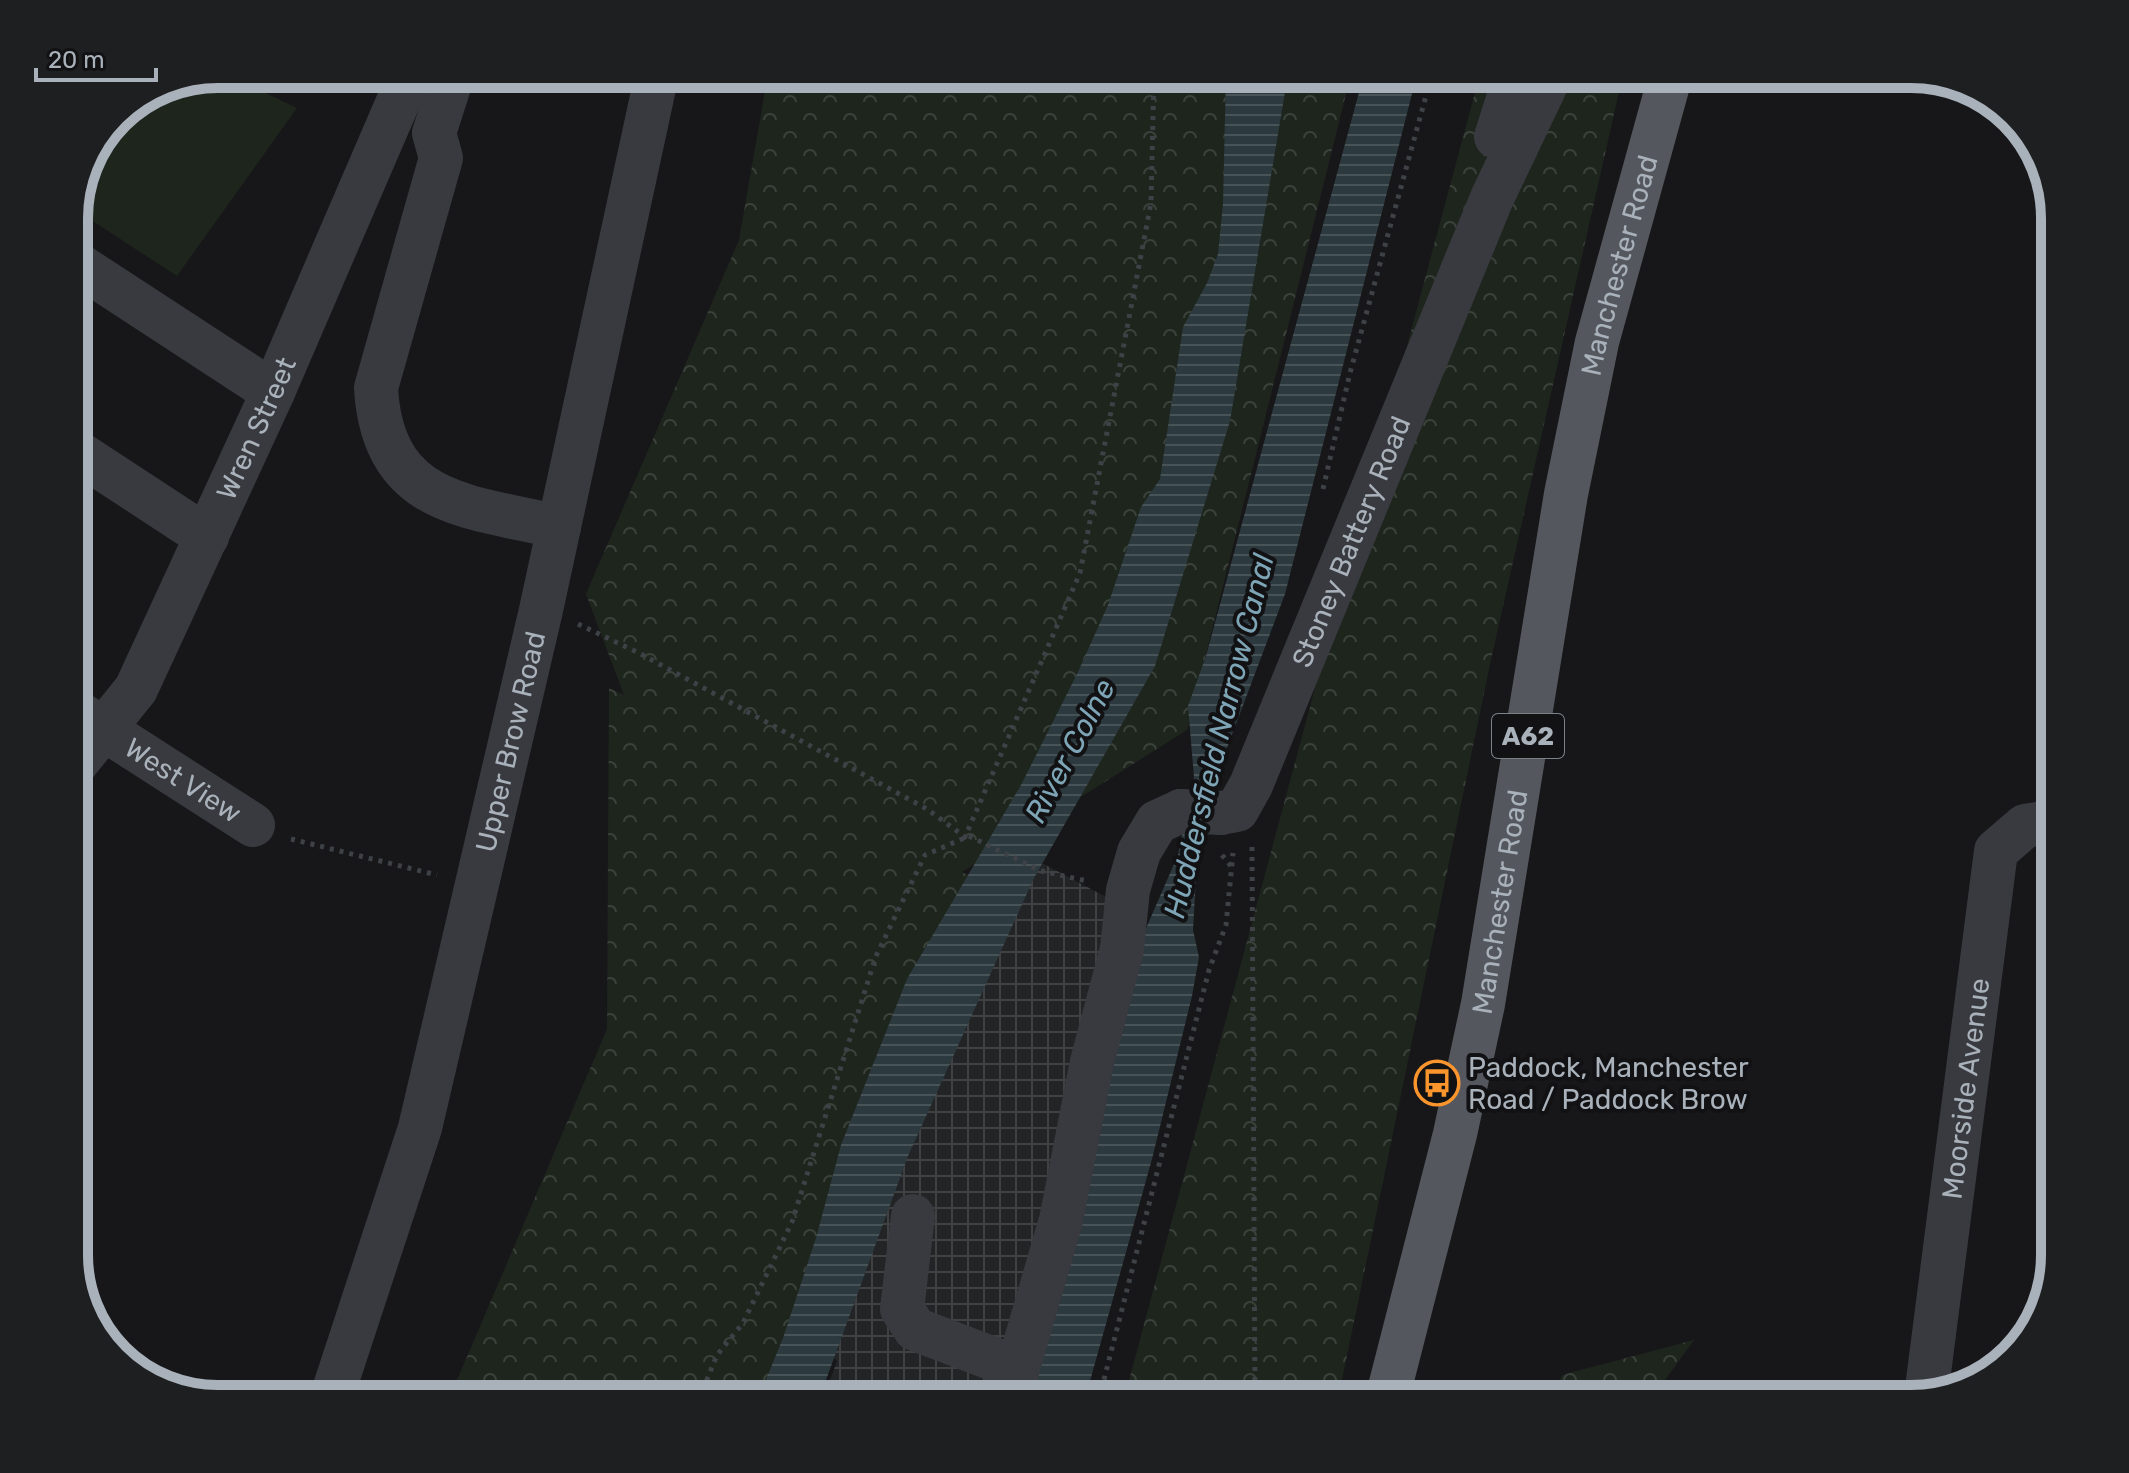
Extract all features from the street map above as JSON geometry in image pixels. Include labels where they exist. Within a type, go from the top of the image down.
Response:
[{"type":"main road","name":"Manchester Road","points":[[1391,1385],[1455,1134],[1483,1004],[1566,494],[1597,342],[1667,88]]},
{"type":"street","name":"Wren Street","points":[[89,719],[136,689],[273,392],[404,88]]},
{"type":"street","points":[[448,88],[434,133],[441,158],[376,388],[378,421],[394,456],[418,485],[445,500],[559,527]]},
{"type":"street","name":"Upper Brow Road","points":[[336,1385],[420,1128],[559,527],[654,88]]},
{"type":"street","points":[[1492,198],[1487,163],[1511,88]]},
{"type":"street","name":"Stoney Battery Road","points":[[1214,820],[1492,198],[1544,88]]},
{"type":"street","points":[[88,271],[273,392]]},
{"type":"street","points":[[88,459],[207,537]]},
{"type":"street","name":"West View","points":[[89,719],[266,830]]},
{"type":"street","points":[[913,1216],[902,1309],[915,1329],[1013,1384],[1061,1220],[1092,1062],[1122,949],[1128,890],[1139,852],[1157,822],[1214,820]]},
{"type":"street","name":"Moorside Avenue","points":[[1928,1384],[1996,851],[2025,826],[2041,823]]},
{"type":"path","points":[[705,1385],[717,1355],[743,1323],[792,1222],[876,956],[925,855],[967,836],[1080,573],[1151,203],[1154,88]]},
{"type":"path","points":[[1321,499],[1350,373],[1428,88]]},
{"type":"path","points":[[565,618],[639,653],[927,809],[967,836],[1041,871]]},
{"type":"path","points":[[1103,1385],[1209,970],[1226,925],[1231,866],[1214,820]]},
{"type":"path","points":[[1214,820],[1252,837],[1255,1385]]},
{"type":"path","points":[[266,830],[443,877]]},
{"type":"shaded area","points":[[1040,862],[1142,916],[1023,1385],[828,1385],[837,1361],[822,1346],[1007,917]]},
{"type":"green space","points":[[255,88],[297,108],[177,276],[88,218],[92,184],[101,160],[115,139],[132,120],[153,105],[192,90]]},
{"type":"green space","points":[[766,88],[1348,88],[1187,730],[962,872],[978,880],[782,1385],[455,1385],[607,1029],[609,688],[624,695],[586,594],[739,240]]},
{"type":"green space","points":[[1476,88],[1620,88],[1490,664],[1341,1385],[1128,1385]]},
{"type":"green space","points":[[1694,1340],[1661,1385],[1558,1385],[1562,1375]]},
{"type":"water","name":"River Colne","points":[[1226,88],[1286,88],[1230,421],[1155,666],[1034,878],[908,1156],[824,1385],[764,1385],[783,1338],[816,1238],[841,1145],[907,979],[1021,785],[1108,605],[1141,507],[1160,479],[1183,327],[1207,283],[1218,254],[1223,204]]},
{"type":"water","name":"Huddersfield Narrow Canal","points":[[1360,88],[1413,88],[1285,594],[1216,777],[1197,860],[1193,930],[1199,957],[1192,996],[1152,1159],[1089,1385],[1030,1385],[1127,985],[1147,926],[1178,855],[1194,777],[1188,706],[1206,656]]},
{"type":"place","name":"Paddock, Manchester Road / Paddock Brow","points":[[1437,1083]]}]
